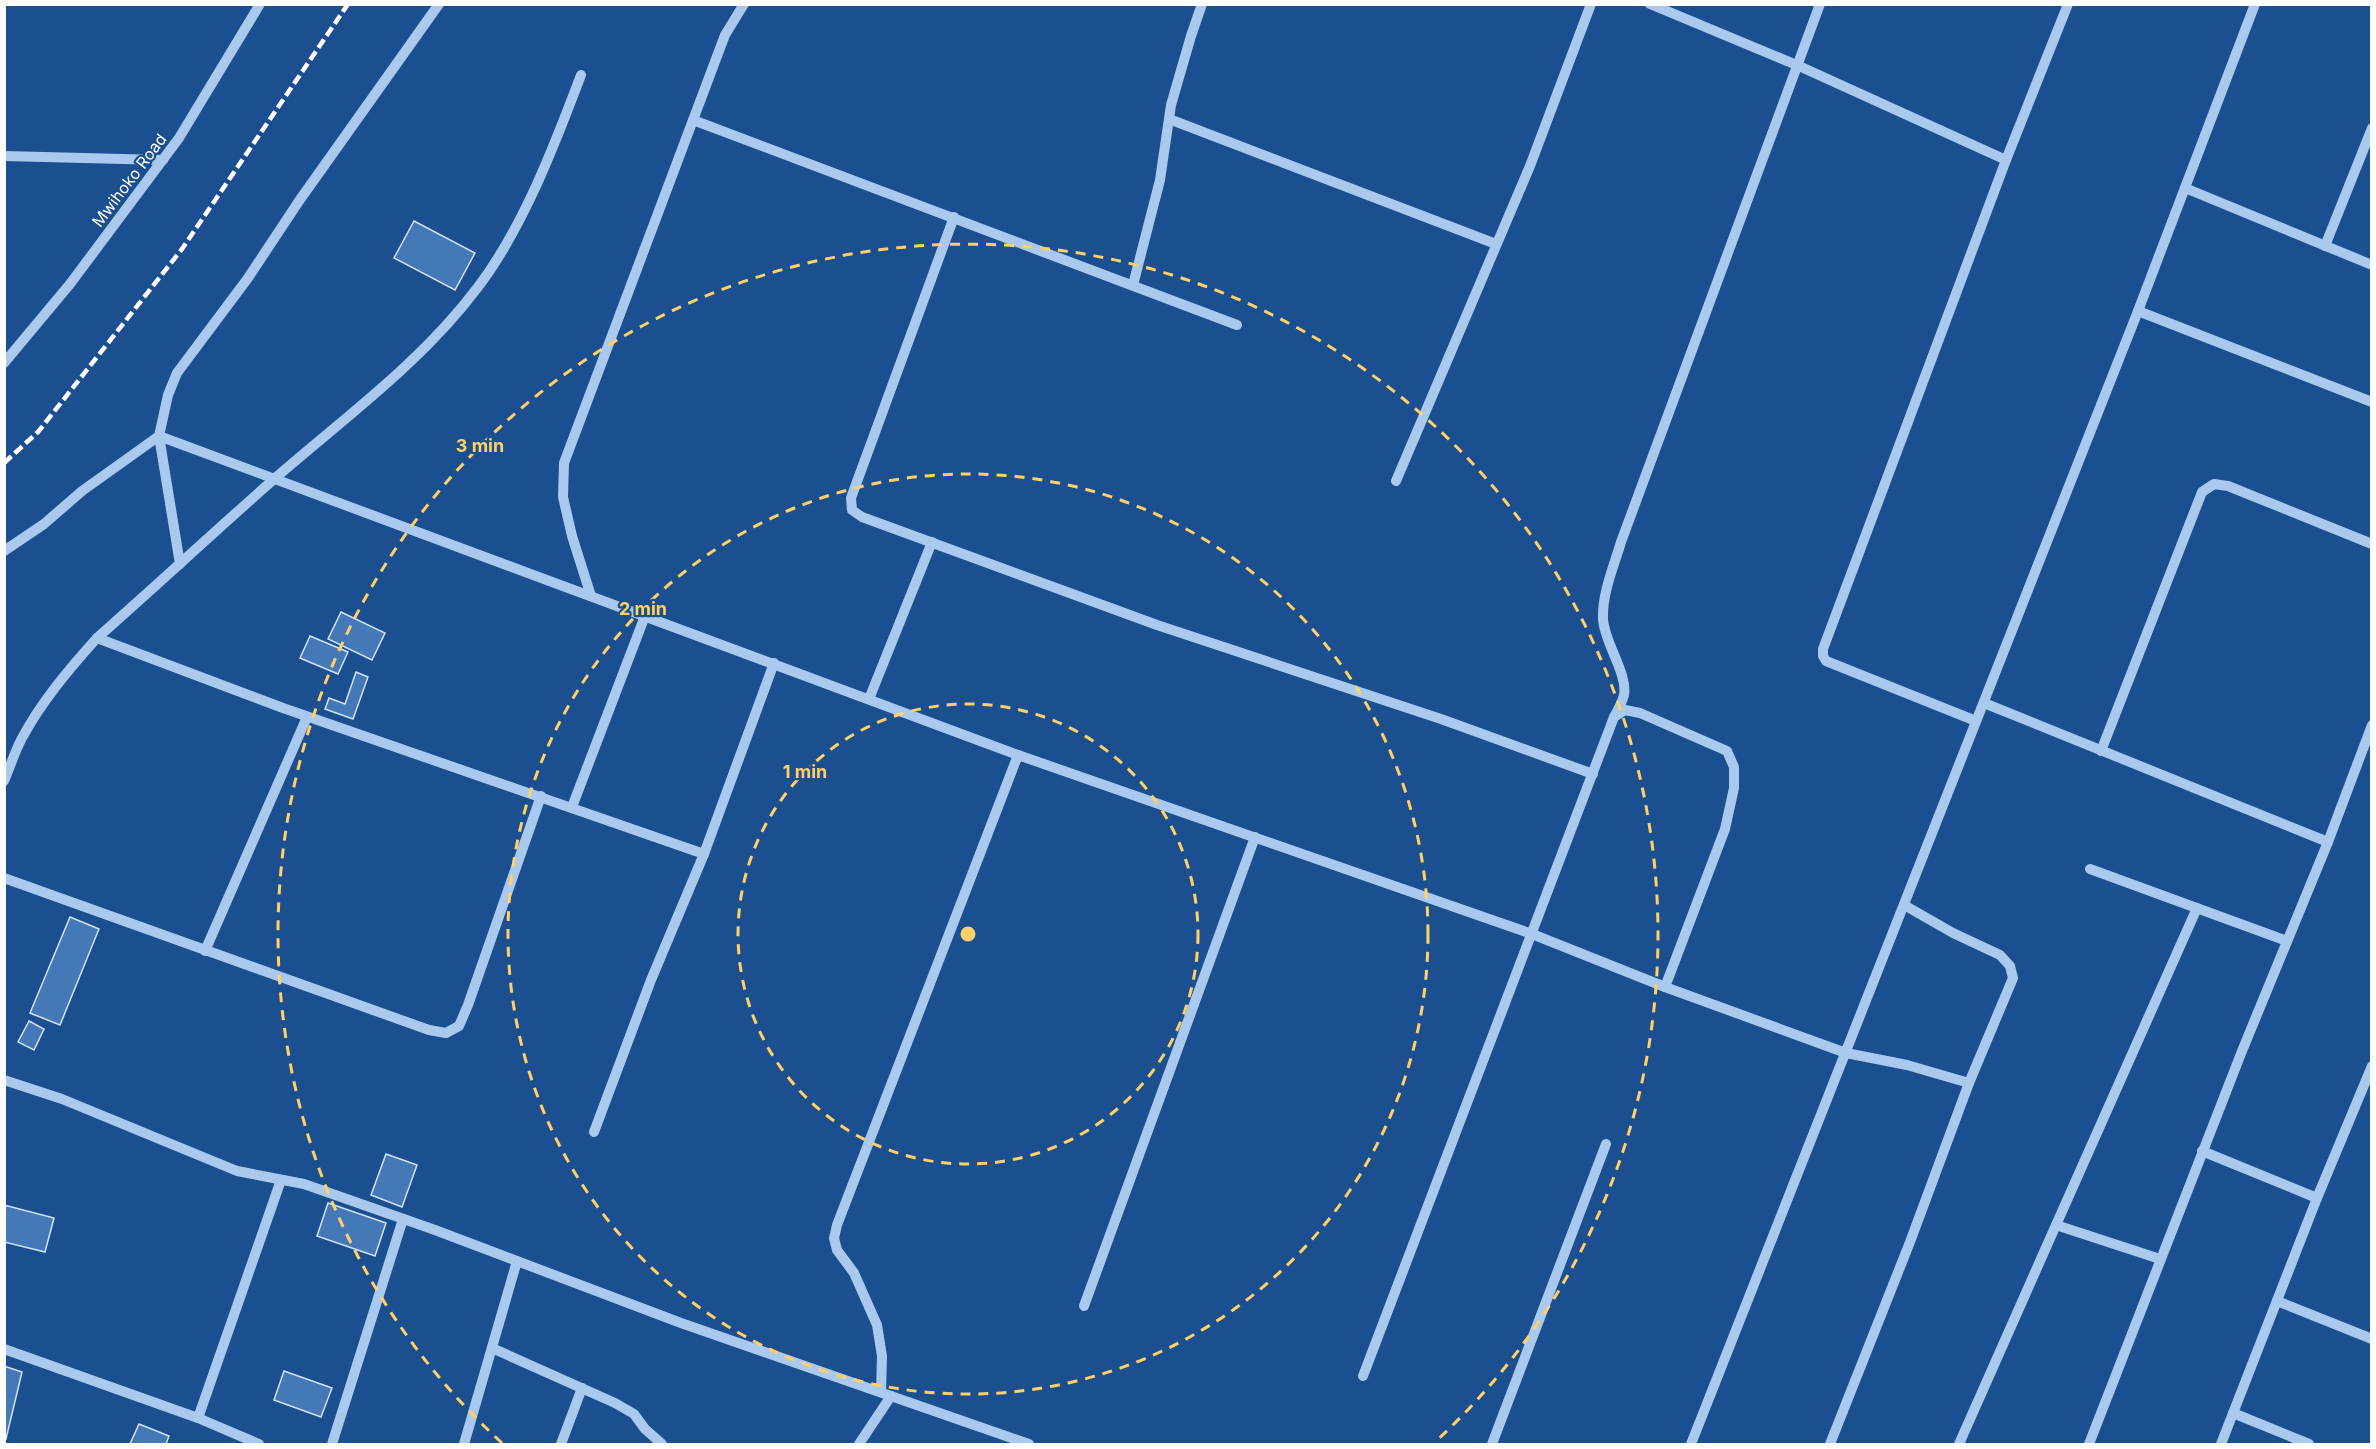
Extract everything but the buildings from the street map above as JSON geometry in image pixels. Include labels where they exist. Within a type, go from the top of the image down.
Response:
[{"type":"street","name":"Mwihoko Road","points":[[4,363],[70,284],[179,138],[260,4]]},
{"type":"street","points":[[180,564],[159,436],[168,395],[177,373],[248,278],[299,201],[439,4]]},
{"type":"street","points":[[591,596],[572,536],[563,497],[564,463],[725,35],[744,4]]},
{"type":"street","points":[[1133,285],[1160,180],[1169,119],[1187,48],[1202,4]]},
{"type":"street","points":[[1396,482],[1530,166],[1591,4]]},
{"type":"street","points":[[1650,4],[1799,66],[2006,160]]},
{"type":"street","points":[[1363,1376],[1624,694],[1624,684],[1603,620],[1605,596],[1621,542],[1799,66],[1820,4]]},
{"type":"street","points":[[1976,721],[1826,661],[1823,649],[2006,160],[2068,4]]},
{"type":"street","points":[[1691,1444],[2138,311],[2255,4]]},
{"type":"street","points":[[4,781],[21,740],[42,704],[72,665],[97,638],[274,479],[412,362],[479,287],[523,214],[581,75]]},
{"type":"street","points":[[1169,119],[1496,244]]},
{"type":"street","points":[[693,120],[1237,325]]},
{"type":"street","points":[[2325,246],[2372,128]]},
{"type":"street","points":[[4,156],[163,160]]},
{"type":"street","points":[[2185,188],[2372,265]]},
{"type":"street","points":[[954,217],[851,498],[852,510],[862,517],[1157,625],[1441,719],[1593,774]]},
{"type":"street","points":[[2138,311],[2372,402]]},
{"type":"street","points":[[159,436],[1018,755],[1532,933],[1665,987],[1846,1053],[1907,1065],[1969,1083]]},
{"type":"street","points":[[4,551],[44,524],[82,491],[159,436]]},
{"type":"street","points":[[2101,750],[2202,492],[2214,484],[2228,486],[2372,544]]},
{"type":"street","points":[[869,699],[932,542]]},
{"type":"street","points":[[572,807],[645,616]]},
{"type":"street","points":[[97,638],[307,717],[704,854]]},
{"type":"street","points":[[594,1132],[651,980],[704,854],[774,663]]},
{"type":"street","points":[[1984,703],[2328,842]]},
{"type":"street","points":[[1614,717],[1625,710],[1640,713],[1727,751],[1734,767],[1734,788],[1725,829],[1665,987]]},
{"type":"street","points":[[205,951],[307,717]]},
{"type":"street","points":[[2089,1444],[2202,1151],[2328,842],[2372,725]]},
{"type":"street","points":[[859,1444],[886,1394],[877,1325],[854,1273],[837,1250],[834,1238],[837,1225],[1018,755]]},
{"type":"street","points":[[4,878],[429,1030],[446,1033],[459,1026],[468,1005],[541,796]]},
{"type":"street","points":[[1084,1306],[1255,837]]},
{"type":"street","points":[[2090,869],[2287,941]]},
{"type":"street","points":[[1830,1444],[1910,1242],[1969,1083],[2013,978],[2010,966],[2000,955],[1953,933],[1904,905]]},
{"type":"street","points":[[1959,1444],[2197,908]]},
{"type":"street","points":[[2221,1444],[2317,1198],[2372,1066]]},
{"type":"street","points":[[4,1080],[62,1099],[237,1171],[304,1184],[681,1323],[1029,1444]]},
{"type":"street","points":[[1492,1444],[1606,1144]]},
{"type":"street","points":[[2202,1151],[2317,1198]]},
{"type":"street","points":[[198,1418],[281,1180]]},
{"type":"street","points":[[332,1444],[403,1219]]},
{"type":"street","points":[[2056,1225],[2160,1258]]},
{"type":"street","points":[[464,1444],[517,1262]]},
{"type":"street","points":[[2277,1301],[2372,1339]]},
{"type":"street","points":[[492,1348],[634,1414],[645,1429],[662,1444]]},
{"type":"street","points":[[4,1349],[198,1418],[259,1444]]},
{"type":"street","points":[[561,1444],[582,1388]]},
{"type":"street","points":[[2233,1413],[2309,1444]]},
{"type":"railway","points":[[4,463],[38,432],[182,249],[348,4]]}]
